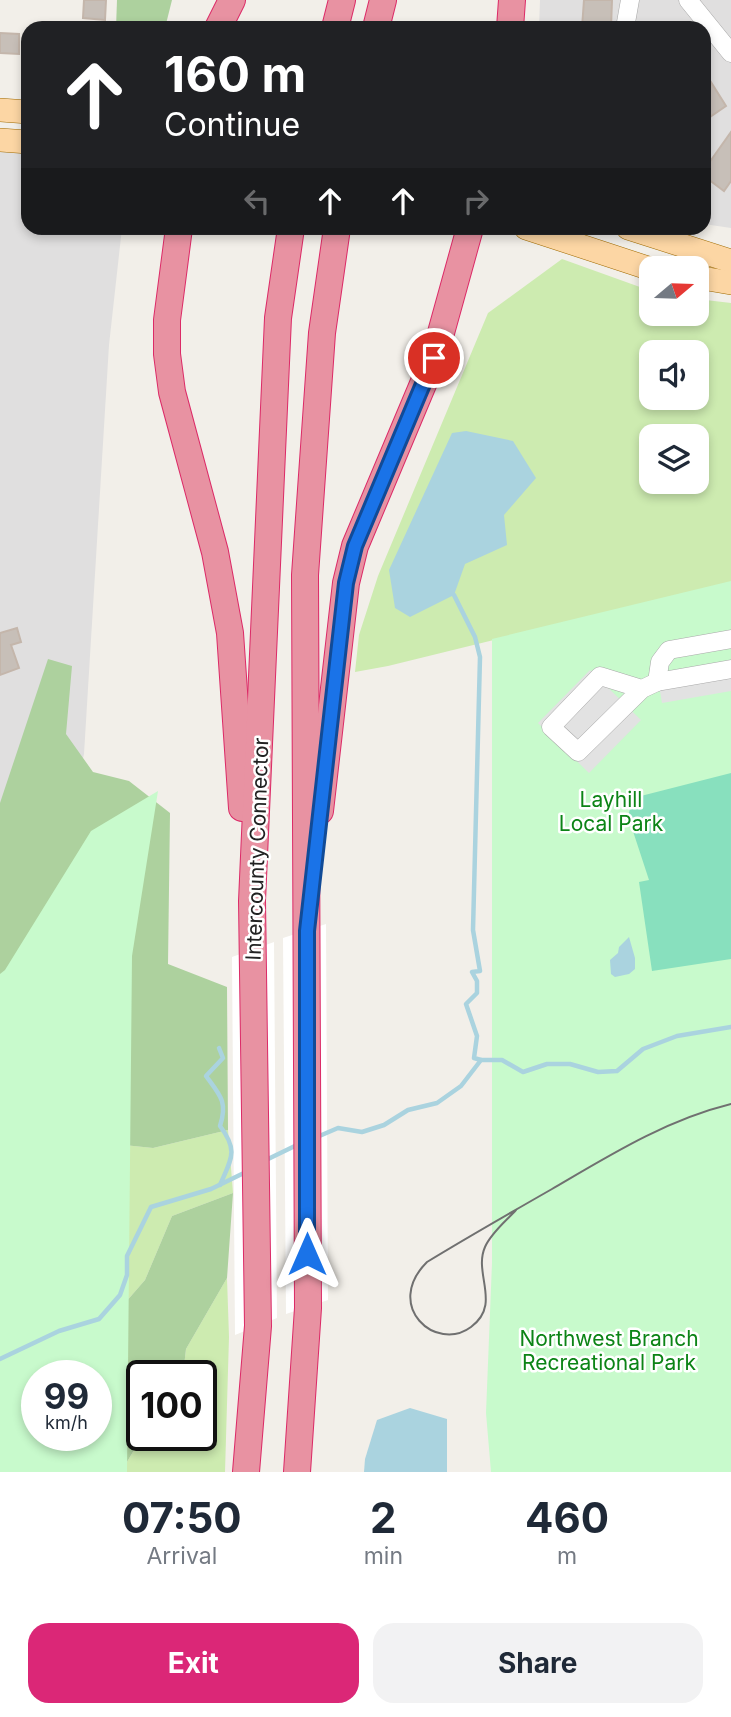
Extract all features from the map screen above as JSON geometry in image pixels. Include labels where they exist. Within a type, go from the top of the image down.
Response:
[{"type":"highway","points":[[222,21],[233,0]]},
{"type":"highway","points":[[337,21],[342,0]]},
{"type":"highway","points":[[378,21],[383,0]]},
{"type":"highway","points":[[510,21],[512,0]]},
{"type":"highway","points":[[176,235],[167,320],[167,354],[172,392],[215,552],[230,633],[241,803],[252,901]]},
{"type":"highway","name":"Intercounty Connector","points":[[246,1472],[258,1326],[252,901],[278,318],[290,235]]},
{"type":"highway","points":[[297,1472],[308,1308],[305,575],[323,333],[336,235]]},
{"type":"highway","points":[[307,931],[346,583],[355,546],[434,358],[468,235]]},
{"type":"main road","points":[[0,110],[21,112]]},
{"type":"main road","points":[[0,140],[21,142]]},
{"type":"main road","points":[[547,235],[639,265]]},
{"type":"main road","points":[[650,235],[731,261]]},
{"type":"main road","points":[[709,279],[731,283]]},
{"type":"street","points":[[626,21],[630,0]]},
{"type":"street","points":[[690,1],[706,21]]},
{"type":"street","points":[[711,28],[731,53]]},
{"type":"street","points":[[731,639],[669,650],[660,662],[650,686],[578,752],[551,727],[600,677],[650,686],[731,669]]},
{"type":"shaded area","points":[[540,0],[731,0],[731,228],[711,225],[711,21],[539,21]]},
{"type":"shaded area","points":[[0,140],[21,142],[21,235],[121,235],[109,345],[84,754],[74,798],[0,821]]},
{"type":"shaded area","points":[[590,670],[641,720],[589,773],[538,723]]},
{"type":"shaded area","points":[[731,672],[731,691],[662,703],[659,685]]},
{"type":"green space","points":[[117,0],[172,0],[167,21],[116,21]]},
{"type":"green space","points":[[562,259],[639,287],[639,326],[709,326],[709,300],[731,303],[731,582],[355,672],[359,635],[378,576],[488,313]]},
{"type":"green space","points":[[731,581],[731,1472],[491,1472],[486,1413],[492,1263],[492,639]]},
{"type":"green space","points":[[48,659],[72,666],[66,734],[93,772],[129,781],[170,813],[168,964],[227,987],[228,1130],[153,1148],[95,1142],[0,1220],[0,803]]},
{"type":"green space","points":[[731,773],[731,959],[652,971],[639,882],[649,880],[628,816],[633,798]]},
{"type":"green space","points":[[158,791],[132,956],[127,1472],[0,1472],[0,974],[91,831]]},
{"type":"green space","points":[[228,1130],[233,1193],[172,1216],[145,1280],[92,1341],[95,1142],[153,1148]]},
{"type":"green space","points":[[233,1193],[227,1278],[186,1349],[185,1360],[126,1360],[126,1451],[133,1451],[121,1472],[0,1472],[0,1386],[21,1376],[21,1451],[112,1451],[112,1360],[53,1360],[92,1341],[145,1280],[172,1216]]},
{"type":"green space","points":[[227,1278],[229,1337],[225,1472],[121,1472],[133,1451],[217,1451],[217,1360],[185,1360],[186,1349]]},
{"type":"water","points":[[466,431],[513,441],[536,478],[504,515],[507,545],[465,564],[454,595],[410,617],[395,608],[389,570],[452,433]]},
{"type":"water","points":[[629,937],[635,969],[629,974],[615,977],[611,974],[610,960]]},
{"type":"water","points":[[410,1408],[447,1419],[447,1472],[364,1472],[365,1459],[377,1420]]},
{"type":"pier","points":[[326,924],[328,1300],[286,1314],[283,938]]},
{"type":"pier","points":[[274,942],[277,1318],[235,1335],[232,957]]},
{"type":"building","points":[[84,0],[106,0],[105,20],[83,18]]},
{"type":"building","points":[[584,0],[612,0],[611,21],[582,21]]},
{"type":"building","points":[[0,33],[19,34],[19,54],[0,53]]},
{"type":"building","points":[[711,82],[726,106],[711,116]]},
{"type":"building","points":[[731,132],[731,181],[724,191],[711,181],[711,160]]},
{"type":"building","points":[[17,628],[21,642],[11,645],[19,668],[0,675],[0,633]]},
{"type":"waterway","points":[[454,595],[475,637],[480,657],[473,930],[480,971],[472,972],[477,981],[477,993],[466,1004],[477,1036],[474,1058],[481,1060]]},
{"type":"waterway","points":[[317,1137],[338,1128],[362,1132],[384,1125],[408,1110],[437,1103],[461,1086],[481,1060],[502,1060],[523,1072],[547,1064],[570,1064],[598,1072],[617,1071],[643,1049],[677,1036],[731,1027]]},
{"type":"waterway","points":[[219,1048],[223,1058],[206,1076],[221,1099],[223,1111],[220,1126],[230,1142],[231,1149],[230,1161],[220,1185]]},
{"type":"waterway","points":[[266,1160],[299,1144]]},
{"type":"waterway","points":[[0,1359],[59,1331],[99,1319],[120,1295],[127,1275],[127,1256],[151,1207],[211,1189],[246,1172]]},
{"type":"tram line","points":[[516,1210],[495,1232],[485,1247],[482,1268],[486,1299],[480,1318],[471,1327],[457,1333],[443,1334],[419,1321],[412,1309],[410,1294],[415,1278],[427,1262],[595,1164],[639,1140],[684,1119],[731,1104]]},
{"type":"route","points":[[307,1254],[307,931],[346,583],[355,546],[434,358]]},
{"type":"park label","name":"Layhill Local Park","points":[[611,811]]},
{"type":"park label","name":"Northwest Branch Recreational Park","points":[[609,1350]]}]
